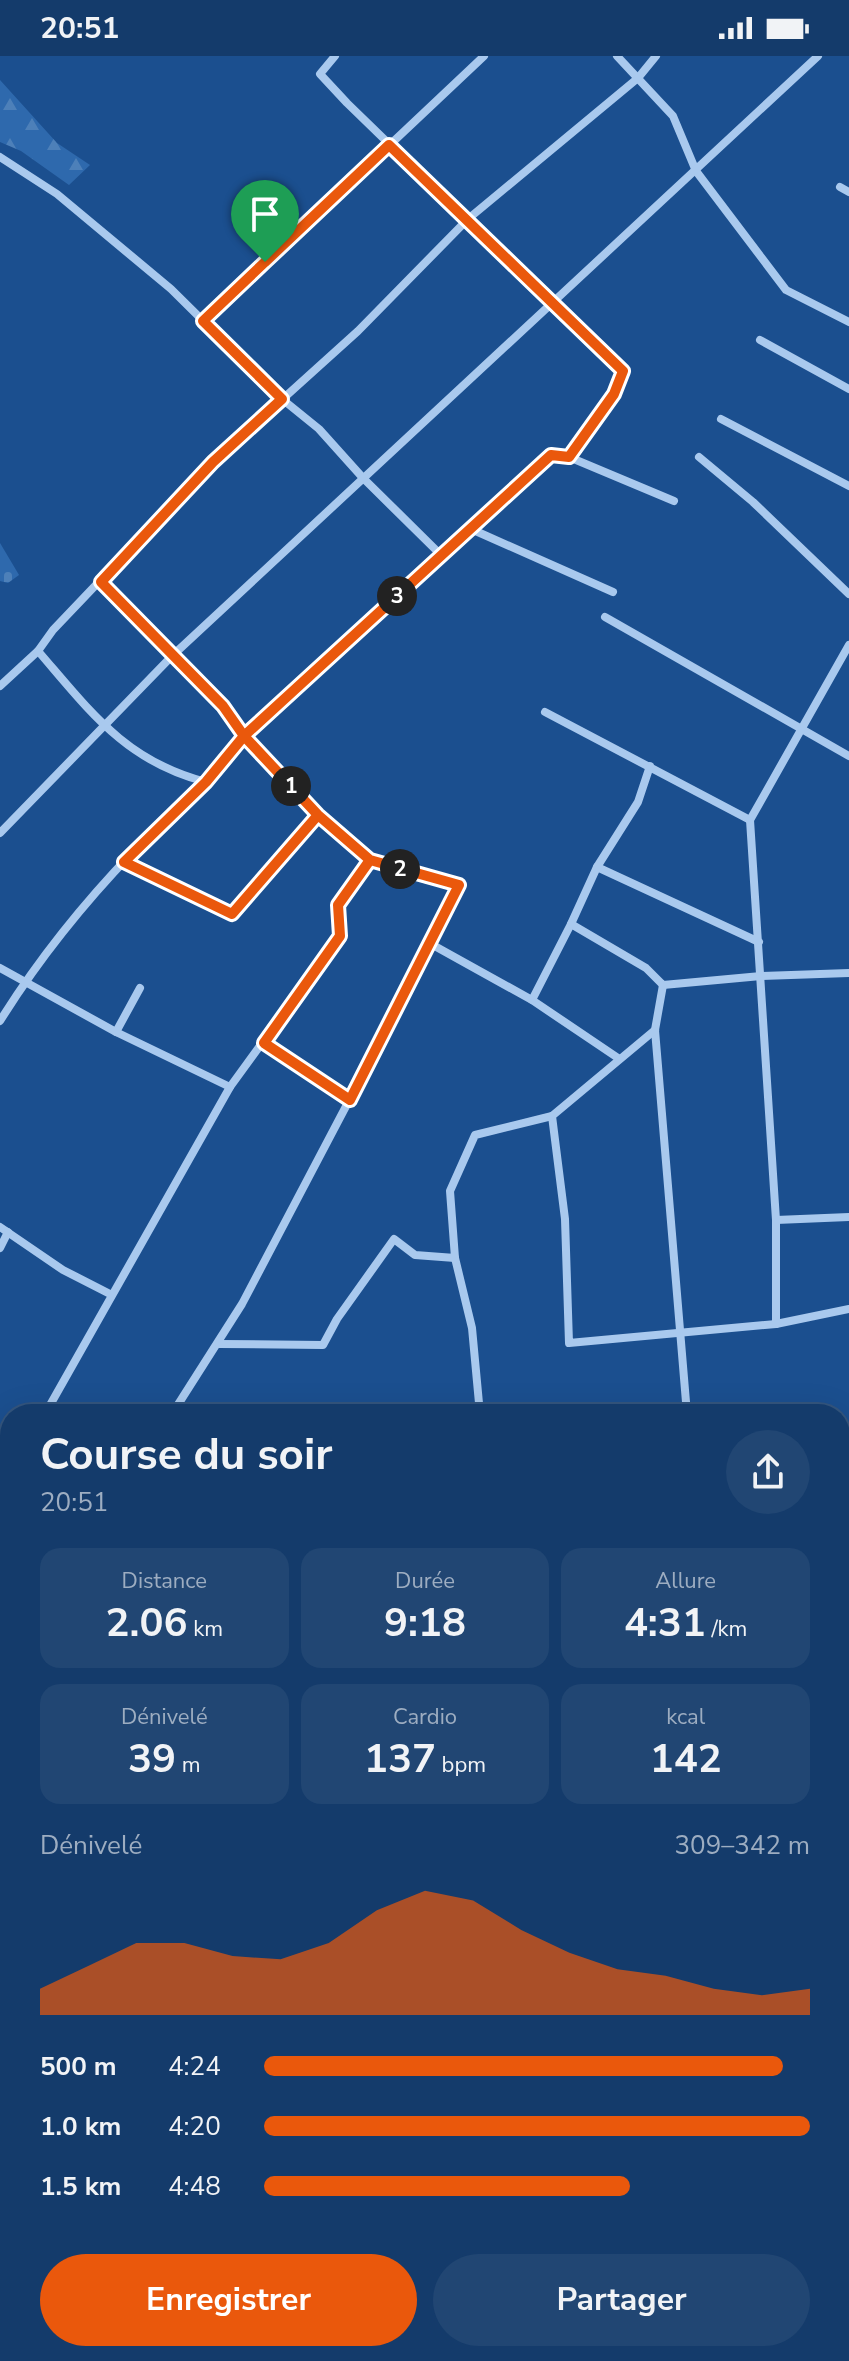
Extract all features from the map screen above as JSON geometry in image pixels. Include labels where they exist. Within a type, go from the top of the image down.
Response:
[{"type":"street","points":[[203,321],[484,56]]},
{"type":"street","points":[[617,56],[673,116],[696,171],[786,290],[849,322]]},
{"type":"street","points":[[0,686],[38,651],[213,462],[358,331],[468,219],[638,78],[656,56]]},
{"type":"street","points":[[0,833],[172,656],[818,56]]},
{"type":"street","points":[[337,57],[320,74],[552,305],[623,371],[614,394],[569,457]]},
{"type":"street","points":[[0,157],[57,194],[171,289],[282,399],[319,429],[363,478],[442,556]]},
{"type":"street","points":[[760,340],[849,389]]},
{"type":"street","points":[[721,419],[849,486]]},
{"type":"street","points":[[0,1021],[24,981],[56,938],[124,862],[206,782],[244,736],[551,455],[569,457],[674,501]]},
{"type":"street","points":[[699,457],[753,502],[849,594]]},
{"type":"street","points":[[471,529],[613,592]]},
{"type":"street","points":[[101,582],[223,706],[244,736],[318,815],[370,860],[459,885],[350,1100],[219,1344],[179,1404]]},
{"type":"street","points":[[605,617],[849,756]]},
{"type":"street","points":[[776,1324],[776,1220],[750,820],[849,645]]},
{"type":"street","points":[[38,651],[104,728],[153,763],[206,782]]},
{"type":"street","points":[[545,712],[750,820]]},
{"type":"street","points":[[532,1000],[597,867],[638,802],[650,766]]},
{"type":"street","points":[[124,862],[232,914],[318,815]]},
{"type":"street","points":[[50,1404],[230,1087],[340,936],[338,905],[370,860]]},
{"type":"street","points":[[597,867],[759,942]]},
{"type":"street","points":[[571,924],[646,968],[663,985]]},
{"type":"street","points":[[431,944],[532,1000],[618,1058]]},
{"type":"street","points":[[0,968],[116,1032],[230,1087]]},
{"type":"street","points":[[663,985],[761,976],[849,973]]},
{"type":"street","points":[[663,985],[655,1030],[686,1404]]},
{"type":"street","points":[[116,1032],[140,988]]},
{"type":"street","points":[[479,1404],[472,1328],[455,1258],[450,1191],[475,1135],[552,1116],[655,1030]]},
{"type":"street","points":[[264,1043],[350,1100]]},
{"type":"street","points":[[552,1116],[565,1219],[569,1343],[776,1324],[849,1309]]},
{"type":"street","points":[[776,1220],[849,1217]]},
{"type":"street","points":[[0,1248],[4,1229],[63,1270],[110,1294]]},
{"type":"street","points":[[219,1344],[323,1345],[337,1319],[394,1239],[415,1255],[455,1258]]},
{"type":"green space","points":[[0,80],[57,143],[90,165],[69,185],[21,151],[0,142]]},
{"type":"green space","points":[[0,543],[19,575],[8,583],[0,581]]},
{"type":"route","points":[[265,262],[203,321],[282,399],[213,462],[101,582],[223,706],[244,736],[318,815],[370,860],[338,905],[340,936],[264,1043],[350,1100],[445,918],[459,885],[370,860],[318,815],[232,914],[124,862],[206,782],[244,736],[373,617],[551,455],[569,457],[614,394],[623,371],[389,145],[265,262]]}]
